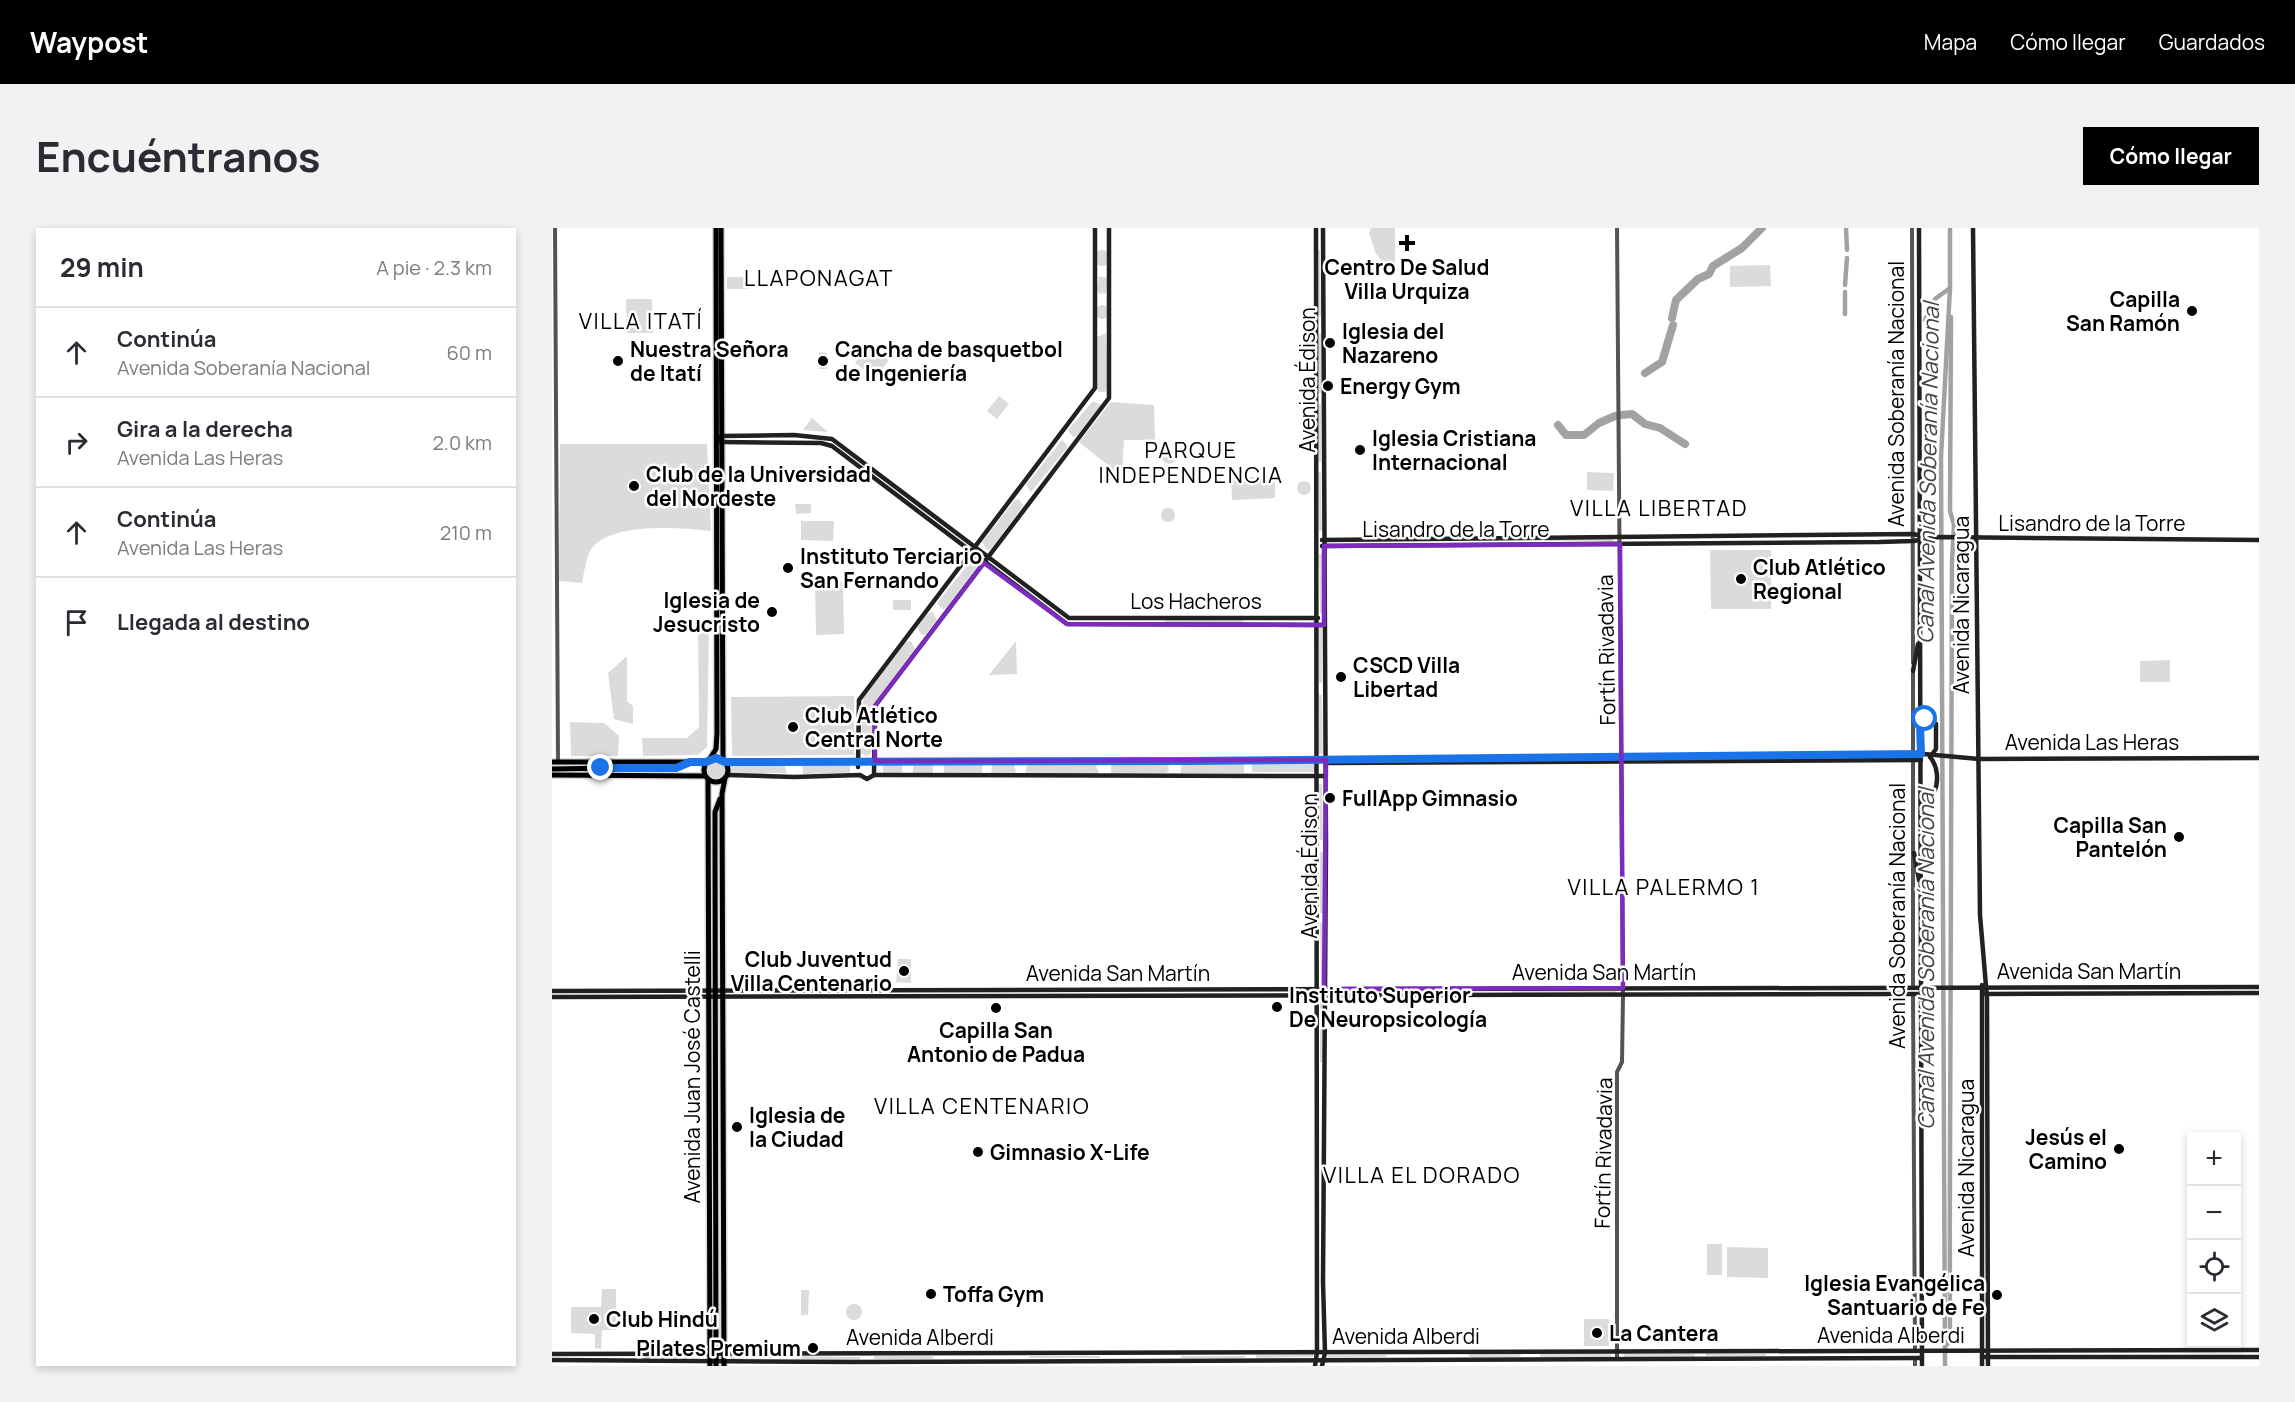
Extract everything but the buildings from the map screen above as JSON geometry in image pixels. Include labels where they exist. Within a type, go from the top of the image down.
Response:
[{"type":"main road","points":[[716,228],[724,761],[728,770],[726,777]]},
{"type":"main road","points":[[707,777],[704,769],[716,751],[717,734],[721,228]]},
{"type":"main road","points":[[872,776],[867,763],[859,700],[1095,388],[1095,228]]},
{"type":"main road","points":[[860,775],[867,763],[875,706],[1109,398],[1109,228]]},
{"type":"main road","name":"Avenida Édison","points":[[1316,228],[1317,776],[1325,1353],[1322,1359]]},
{"type":"main road","name":"Avenida Édison","points":[[1321,989],[1325,776],[1323,228]]},
{"type":"main road","name":"Avenida Soberanía Nacional","points":[[1919,228],[1920,725],[1924,757],[1921,790],[1922,1366]]},
{"type":"main road","name":"Avenida Nicaragua","points":[[1973,228],[1980,915],[1984,981],[1982,1351],[1985,1357]]},
{"type":"main road","points":[[720,439],[794,435],[832,439],[988,557]]},
{"type":"main road","points":[[720,439],[828,444],[984,563]]},
{"type":"main road","name":"Lisandro de la Torre","points":[[1316,543],[1324,540],[1619,536],[1912,534],[1921,538]]},
{"type":"main road","name":"Lisandro de la Torre","points":[[1316,543],[1324,546],[1620,544],[1913,541],[1938,537],[2259,540]]},
{"type":"main road","name":"Los Hacheros","points":[[988,557],[1069,618],[1324,618]]},
{"type":"main road","name":"Los Hacheros","points":[[984,563],[1067,624],[1324,625]]},
{"type":"main road","points":[[1913,671],[1920,634]]},
{"type":"main road","points":[[1920,725],[1928,718],[1936,724],[1936,748],[1924,757],[1936,766],[1936,789],[1930,794],[1921,790]]},
{"type":"main road","name":"Avenida Las Heras","points":[[1622,759],[1913,753],[1924,757]]},
{"type":"main road","name":"Avenida Las Heras","points":[[724,761],[867,763],[1913,759],[1961,756],[1979,759],[2259,758]]},
{"type":"main road","points":[[555,762],[690,762],[716,758],[724,761]]},
{"type":"main road","points":[[552,769],[676,768],[690,762]]},
{"type":"main road","points":[[676,768],[689,774]]},
{"type":"main road","points":[[552,775],[689,774],[707,777],[717,782],[726,777],[860,775],[1325,776]]},
{"type":"main road","name":"Avenida Juan José Castelli","points":[[707,777],[712,994],[713,1364]]},
{"type":"main road","name":"Avenida Juan José Castelli","points":[[715,812],[726,777]]},
{"type":"main road","name":"Avenida Juan José Castelli","points":[[709,793],[715,812],[712,994]]},
{"type":"main road","name":"Avenida Juan José Castelli","points":[[722,794],[724,1364]]},
{"type":"main road","points":[[1914,853],[1921,893]]},
{"type":"main road","name":"Avenida Soberanía Nacional","points":[[1913,987],[1913,994]]},
{"type":"main road","name":"Avenida San Martín","points":[[552,998],[712,994],[723,991],[2259,987]]},
{"type":"main road","name":"Avenida San Martín","points":[[552,992],[712,994],[723,998],[1921,994]]},
{"type":"main road","name":"Avenida San Martín","points":[[1983,994],[2259,993]]},
{"type":"main road","name":"Avenida Édison","points":[[1315,1366],[1321,997]]},
{"type":"main road","name":"Avenida Alberdi","points":[[552,1354],[1914,1351],[1930,1353],[1948,1351],[2259,1350]]},
{"type":"main road","points":[[1914,1351],[1915,1358]]},
{"type":"main road","points":[[1922,1358],[1930,1353]]},
{"type":"main road","points":[[1982,1366],[1985,1357]]},
{"type":"main road","points":[[1985,1357],[1988,1366]]},
{"type":"main road","name":"Avenida Alberdi","points":[[1985,1357],[2259,1357]]},
{"type":"main road","name":"Avenida Alberdi","points":[[552,1360],[724,1364],[1315,1359],[1922,1358]]},
{"type":"main road","points":[[1322,1359],[1322,1366]]},
{"type":"street","points":[[555,228],[555,762]]},
{"type":"street","name":"Fortín Rivadavia","points":[[1617,228],[1623,988],[1622,1062],[1617,1072],[1617,1358]]},
{"type":"street","name":"Avenida Soberanía Nacional","points":[[1912,228],[1913,987]]},
{"type":"street","name":"Avenida Soberanía Nacional","points":[[1913,994],[1914,1351]]},
{"type":"street","points":[[1914,1366],[1915,1358]]},
{"type":"highlighted area","points":[[1620,544],[1623,988],[1324,989],[1326,760],[875,761],[875,706],[984,563],[1067,624],[1324,625],[1324,546]]},
{"type":"shaded area","points":[[1371,228],[1395,228],[1395,270],[1391,271],[1376,254],[1369,233]]},
{"type":"shaded area","points":[[1102,250],[1110,258],[1102,266],[1094,258]]},
{"type":"shaded area","points":[[1317,250],[1320,250],[1321,316],[1318,316]]},
{"type":"shaded area","points":[[1770,265],[1771,286],[1730,287],[1730,266]]},
{"type":"shaded area","points":[[1099,276],[1107,278],[1106,293],[1099,294],[1097,290]]},
{"type":"shaded area","points":[[727,277],[750,277],[750,289],[727,289]]},
{"type":"shaded area","points":[[626,299],[652,299],[653,333],[627,333]]},
{"type":"shaded area","points":[[1099,305],[1105,305],[1109,312],[1105,319],[1099,319],[1095,315],[1095,309]]},
{"type":"shaded area","points":[[1106,333],[1108,389],[1105,392],[1099,392],[1096,388],[1097,337]]},
{"type":"shaded area","points":[[1318,334],[1321,334],[1321,393],[1317,393]]},
{"type":"shaded area","points":[[869,344],[889,360],[875,378],[855,363]]},
{"type":"shaded area","name":"Cancha de basquetbol de Ingeniería","points":[[819,352],[827,353],[827,369],[819,369]]},
{"type":"shaded area","points":[[999,396],[1009,404],[997,419],[987,411]]},
{"type":"shaded area","points":[[1093,401],[1101,405],[1077,436],[1073,437],[1068,430]]},
{"type":"shaded area","points":[[1111,402],[1154,405],[1155,440],[1124,440],[1122,470],[1114,470],[1079,442]]},
{"type":"shaded area","points":[[1318,404],[1321,404],[1321,462],[1318,462]]},
{"type":"shaded area","points":[[812,418],[828,432],[803,430]]},
{"type":"shaded area","points":[[1062,440],[1067,448],[1031,492],[1026,485]]},
{"type":"shaded area","name":"Club de la Universidad del Nordeste","points":[[560,444],[707,444],[711,531],[665,528],[612,535],[599,541],[590,551],[582,583],[559,581]]},
{"type":"shaded area","points":[[1166,450],[1172,450],[1176,457],[1172,464],[1166,464],[1162,460],[1162,454]]},
{"type":"shaded area","points":[[1318,472],[1321,472],[1322,531],[1319,531]]},
{"type":"shaded area","points":[[1587,472],[1614,473],[1613,491],[1587,490]]},
{"type":"shaded area","points":[[1275,476],[1275,498],[1232,500],[1231,478]]},
{"type":"shaded area","points":[[1301,481],[1307,481],[1311,488],[1307,495],[1301,495],[1297,491],[1297,485]]},
{"type":"shaded area","points":[[1019,499],[1023,506],[991,549],[987,550],[982,542],[1015,500]]},
{"type":"shaded area","points":[[795,504],[811,504],[811,513],[796,514]]},
{"type":"shaded area","points":[[1168,508],[1173,510],[1175,515],[1173,520],[1168,522],[1163,520],[1161,515],[1163,510]]},
{"type":"shaded area","points":[[801,521],[834,521],[833,541],[801,540]]},
{"type":"shaded area","points":[[1544,539],[1613,539],[1613,542],[1544,541]]},
{"type":"shaded area","name":"Club Atlético Regional","points":[[1710,550],[1771,550],[1771,609],[1711,609]]},
{"type":"shaded area","points":[[1319,554],[1322,554],[1322,613],[1320,613]]},
{"type":"shaded area","points":[[972,560],[977,567],[946,608],[942,609],[937,603]]},
{"type":"shaded area","points":[[815,582],[843,582],[844,634],[816,635]]},
{"type":"shaded area","points":[[893,600],[911,600],[911,610],[893,610]]},
{"type":"shaded area","points":[[933,612],[937,620],[926,634],[922,635],[917,628],[927,614]]},
{"type":"shaded area","points":[[1165,620],[1243,620],[1243,624],[1165,623]]},
{"type":"shaded area","points":[[1318,624],[1322,624],[1322,683],[1319,683]]},
{"type":"shaded area","points":[[709,625],[707,747],[698,755],[643,756],[642,738],[687,738],[699,727],[698,626]]},
{"type":"shaded area","points":[[911,641],[915,649],[873,705],[872,750],[870,755],[866,756],[861,753],[863,698],[905,642]]},
{"type":"shaded area","points":[[1016,641],[1017,674],[989,675]]},
{"type":"shaded area","points":[[627,656],[627,701],[633,706],[633,724],[614,719],[608,673]]},
{"type":"shaded area","points":[[2170,660],[2170,682],[2140,682],[2140,661]]},
{"type":"shaded area","points":[[1318,695],[1322,695],[1323,754],[1319,754]]},
{"type":"shaded area","name":"Club Atlético Central Norte","points":[[854,696],[854,755],[732,756],[731,697]]},
{"type":"shaded area","points":[[570,722],[604,723],[619,736],[618,756],[571,756]]},
{"type":"shaded area","points":[[712,760],[720,760],[726,766],[726,774],[720,780],[712,780],[706,774],[706,766]]},
{"type":"shaded area","points":[[1111,763],[1165,763],[1168,764],[1169,771],[1166,773],[1111,774]]},
{"type":"shaded area","points":[[1315,763],[1315,772],[1252,772],[1252,764]]},
{"type":"shaded area","points":[[731,764],[784,764],[787,773],[731,774]]},
{"type":"shaded area","points":[[850,764],[850,773],[803,774],[802,765]]},
{"type":"shaded area","points":[[883,764],[902,764],[902,773],[883,773]]},
{"type":"shaded area","points":[[913,764],[933,764],[933,774],[913,774]]},
{"type":"shaded area","points":[[982,764],[982,774],[944,774],[944,765]]},
{"type":"shaded area","points":[[993,764],[1014,764],[1016,772],[1014,774],[993,773],[991,772]]},
{"type":"shaded area","points":[[1028,764],[1095,764],[1099,772],[1095,775],[1029,775],[1025,772]]},
{"type":"shaded area","points":[[1181,764],[1244,764],[1244,773],[1181,773]]},
{"type":"shaded area","points":[[1319,784],[1322,784],[1323,840],[1320,840]]},
{"type":"shaded area","points":[[1320,852],[1323,852],[1323,913],[1320,913]]},
{"type":"shaded area","points":[[1320,923],[1323,923],[1323,984],[1321,984]]},
{"type":"shaded area","name":"Club Juventud Villa Centenario","points":[[898,959],[911,959],[911,983],[896,982]]},
{"type":"shaded area","points":[[1512,991],[1616,991],[1616,993],[1512,994]]},
{"type":"shaded area","points":[[1320,1001],[1323,1001],[1323,1062],[1320,1062]]},
{"type":"shaded area","points":[[720,1074],[721,1134],[720,1135],[718,1134]]},
{"type":"shaded area","points":[[719,1217],[721,1218],[720,1277],[718,1276]]},
{"type":"shaded area","points":[[1707,1244],[1722,1244],[1722,1275],[1707,1275]]},
{"type":"shaded area","points":[[1727,1247],[1768,1248],[1768,1278],[1727,1277]]},
{"type":"shaded area","name":"Club Hindú","points":[[602,1289],[616,1289],[616,1330],[602,1330],[601,1349],[595,1348],[595,1334],[571,1333],[571,1307],[601,1307]]},
{"type":"shaded area","points":[[719,1289],[721,1289],[721,1347],[719,1346]]},
{"type":"shaded area","points":[[801,1290],[809,1290],[808,1315],[801,1315]]},
{"type":"shaded area","points":[[854,1304],[862,1312],[854,1320],[846,1312]]},
{"type":"shaded area","name":"La Cantera","points":[[1584,1319],[1609,1319],[1609,1346],[1584,1346]]},
{"type":"shaded area","points":[[1706,1353],[1766,1354],[1766,1356],[1706,1356]]},
{"type":"shaded area","points":[[1313,1354],[1313,1357],[1256,1358],[1256,1355]]},
{"type":"shaded area","points":[[1469,1354],[1521,1354],[1520,1357],[1469,1357]]},
{"type":"shaded area","points":[[1540,1354],[1611,1354],[1611,1357],[1540,1357]]},
{"type":"shaded area","points":[[1624,1354],[1695,1354],[1695,1357],[1624,1357]]},
{"type":"shaded area","points":[[644,1355],[704,1356],[704,1357],[645,1359]]},
{"type":"shaded area","points":[[730,1355],[782,1355],[783,1358],[730,1359]]},
{"type":"shaded area","points":[[1328,1355],[1386,1355],[1386,1357],[1328,1358]]},
{"type":"shaded area","points":[[796,1356],[860,1357],[860,1360],[796,1359]]},
{"type":"shaded area","points":[[874,1356],[933,1356],[933,1359],[874,1359]]},
{"type":"shaded area","points":[[1029,1356],[1100,1356],[1100,1358],[1029,1358]]},
{"type":"shaded area","points":[[1181,1356],[1245,1356],[1245,1358],[1181,1358]]},
{"type":"waterway","points":[[1672,318],[1676,300],[1698,279],[1709,274],[1713,266],[1742,248],[1762,228]]},
{"type":"waterway","points":[[1846,228],[1847,250]]},
{"type":"waterway","name":"Canal Avenida Soberanía Nacional","points":[[1945,1366],[1941,457],[1950,288],[1950,228]]},
{"type":"waterway","points":[[1845,285],[1847,258]]},
{"type":"waterway","points":[[1925,320],[1935,299],[1950,288]]},
{"type":"waterway","points":[[1845,292],[1845,314]]},
{"type":"waterway","points":[[1945,1346],[1950,1342],[1952,562],[1954,525],[1950,511],[1951,317]]},
{"type":"waterway","points":[[1645,373],[1662,362],[1673,325]]},
{"type":"waterway","points":[[1622,415],[1632,414],[1645,424],[1660,428],[1685,444]]},
{"type":"waterway","points":[[1558,425],[1566,435],[1584,435],[1599,423],[1615,416]]},
{"type":"place","name":"Centro De Salud Villa Urquiza","points":[[1407,243]]},
{"type":"place","name":"Capilla San Ramón","points":[[2192,311]]},
{"type":"place","name":"Iglesia del Nazareno","points":[[1330,343]]},
{"type":"place","name":"Nuestra Señora de Itatí","points":[[618,361]]},
{"type":"place","name":"Cancha de basquetbol de Ingeniería","points":[[823,361]]},
{"type":"place","name":"Energy Gym","points":[[1328,386]]},
{"type":"place","name":"Iglesia Cristiana Internacional","points":[[1360,450]]},
{"type":"place","name":"Club de la Universidad del Nordeste","points":[[634,486]]},
{"type":"place","name":"Instituto Terciario San Fernando","points":[[788,568]]},
{"type":"place","name":"Club Atlético Regional","points":[[1741,579]]},
{"type":"place","name":"Iglesia de Jesucristo","points":[[772,612]]},
{"type":"place","name":"CSCD Villa Libertad","points":[[1341,677]]},
{"type":"place","name":"Club Atlético Central Norte","points":[[793,727]]},
{"type":"place","name":"FullApp Gimnasio","points":[[1330,798]]},
{"type":"place","name":"Capilla San Pantelón","points":[[2179,837]]},
{"type":"place","name":"Club Juventud Villa Centenario","points":[[904,971]]},
{"type":"place","name":"Instituto Superior De Neuropsicología","points":[[1277,1007]]},
{"type":"place","name":"Capilla San Antonio de Padua","points":[[996,1008]]},
{"type":"place","name":"Iglesia de la Ciudad","points":[[737,1127]]},
{"type":"place","name":"Jesús el Camino","points":[[2119,1149]]},
{"type":"place","name":"Gimnasio X-Life","points":[[978,1152]]},
{"type":"place","name":"Toffa Gym","points":[[931,1294]]},
{"type":"place","name":"Iglesia Evangélica Santuario de Fe","points":[[1997,1295]]},
{"type":"place","name":"Club Hindú","points":[[594,1319]]},
{"type":"place","name":"La Cantera","points":[[1597,1333]]},
{"type":"place","name":"Pilates Premium","points":[[813,1348]]},
{"type":"district","name":"LLAPONAGAT","points":[[819,278]]},
{"type":"district","name":"VILLA ITATÍ","points":[[641,321]]},
{"type":"district","name":"PARQUE INDEPENDENCIA","points":[[1191,462]]},
{"type":"district","name":"VILLA LIBERTAD","points":[[1659,508]]},
{"type":"district","name":"VILLA PALERMO 1","points":[[1664,887]]},
{"type":"district","name":"VILLA CENTENARIO","points":[[982,1106]]},
{"type":"district","name":"VILLA EL DORADO","points":[[1422,1175]]},
{"type":"route","points":[[601,768],[676,768],[690,762],[706,762],[712,758],[720,758],[725,762],[1104,761],[1921,754],[1920,725],[1925,719]]}]
